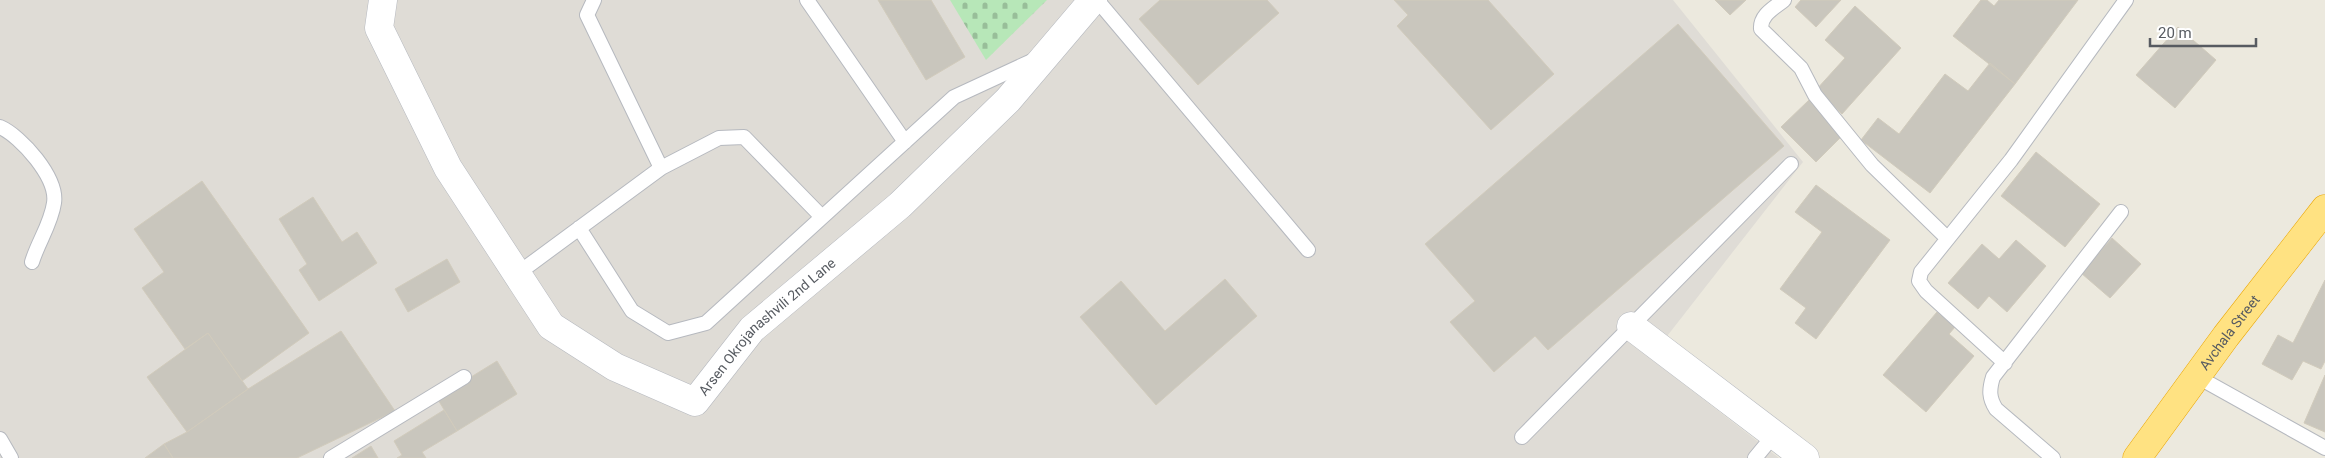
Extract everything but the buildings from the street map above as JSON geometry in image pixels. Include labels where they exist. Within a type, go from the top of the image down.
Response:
[{"type":"highway","name":"Avchala Street","points":[[2136,458],[2196,376],[2325,208]]},
{"type":"street","name":"Arsen Okrojanashvili 2nd Lane","points":[[383,0],[379,28],[448,168],[550,326],[615,367],[695,402],[752,329],[900,205],[1008,100],[1093,0]]},
{"type":"street","points":[[1631,326],[1805,458]]},
{"type":"lane","points":[[594,0],[587,15],[661,168]]},
{"type":"lane","points":[[808,0],[905,142]]},
{"type":"lane","points":[[1097,0],[1308,250]]},
{"type":"lane","points":[[1784,0],[1764,16],[1761,22],[1762,29],[1801,68],[1814,95],[1872,165],[1947,238]]},
{"type":"lane","points":[[2005,363],[1926,292],[1919,282],[1921,272],[2010,160],[2126,0]]},
{"type":"lane","points":[[579,228],[632,311],[668,333],[706,323],[954,97],[1046,55]]},
{"type":"lane","points":[[0,126],[20,140],[34,155],[52,186],[54,201],[52,212],[32,262]]},
{"type":"lane","points":[[517,274],[661,168],[719,138],[744,138],[822,217]]},
{"type":"lane","points":[[1522,437],[1791,164]]},
{"type":"lane","points":[[2053,458],[1996,410],[1991,401],[1989,390],[1993,377],[2122,212]]},
{"type":"lane","points":[[2196,376],[2325,448]]},
{"type":"lane","points":[[331,458],[464,377]]},
{"type":"lane","points":[[1755,458],[1774,434]]},
{"type":"lane","points":[[0,439],[11,458]]},
{"type":"shaded area","points":[[0,0],[1673,0],[1803,162],[1650,358],[1779,458],[0,458]]},
{"type":"green space","points":[[950,0],[1047,0],[986,60]]}]
